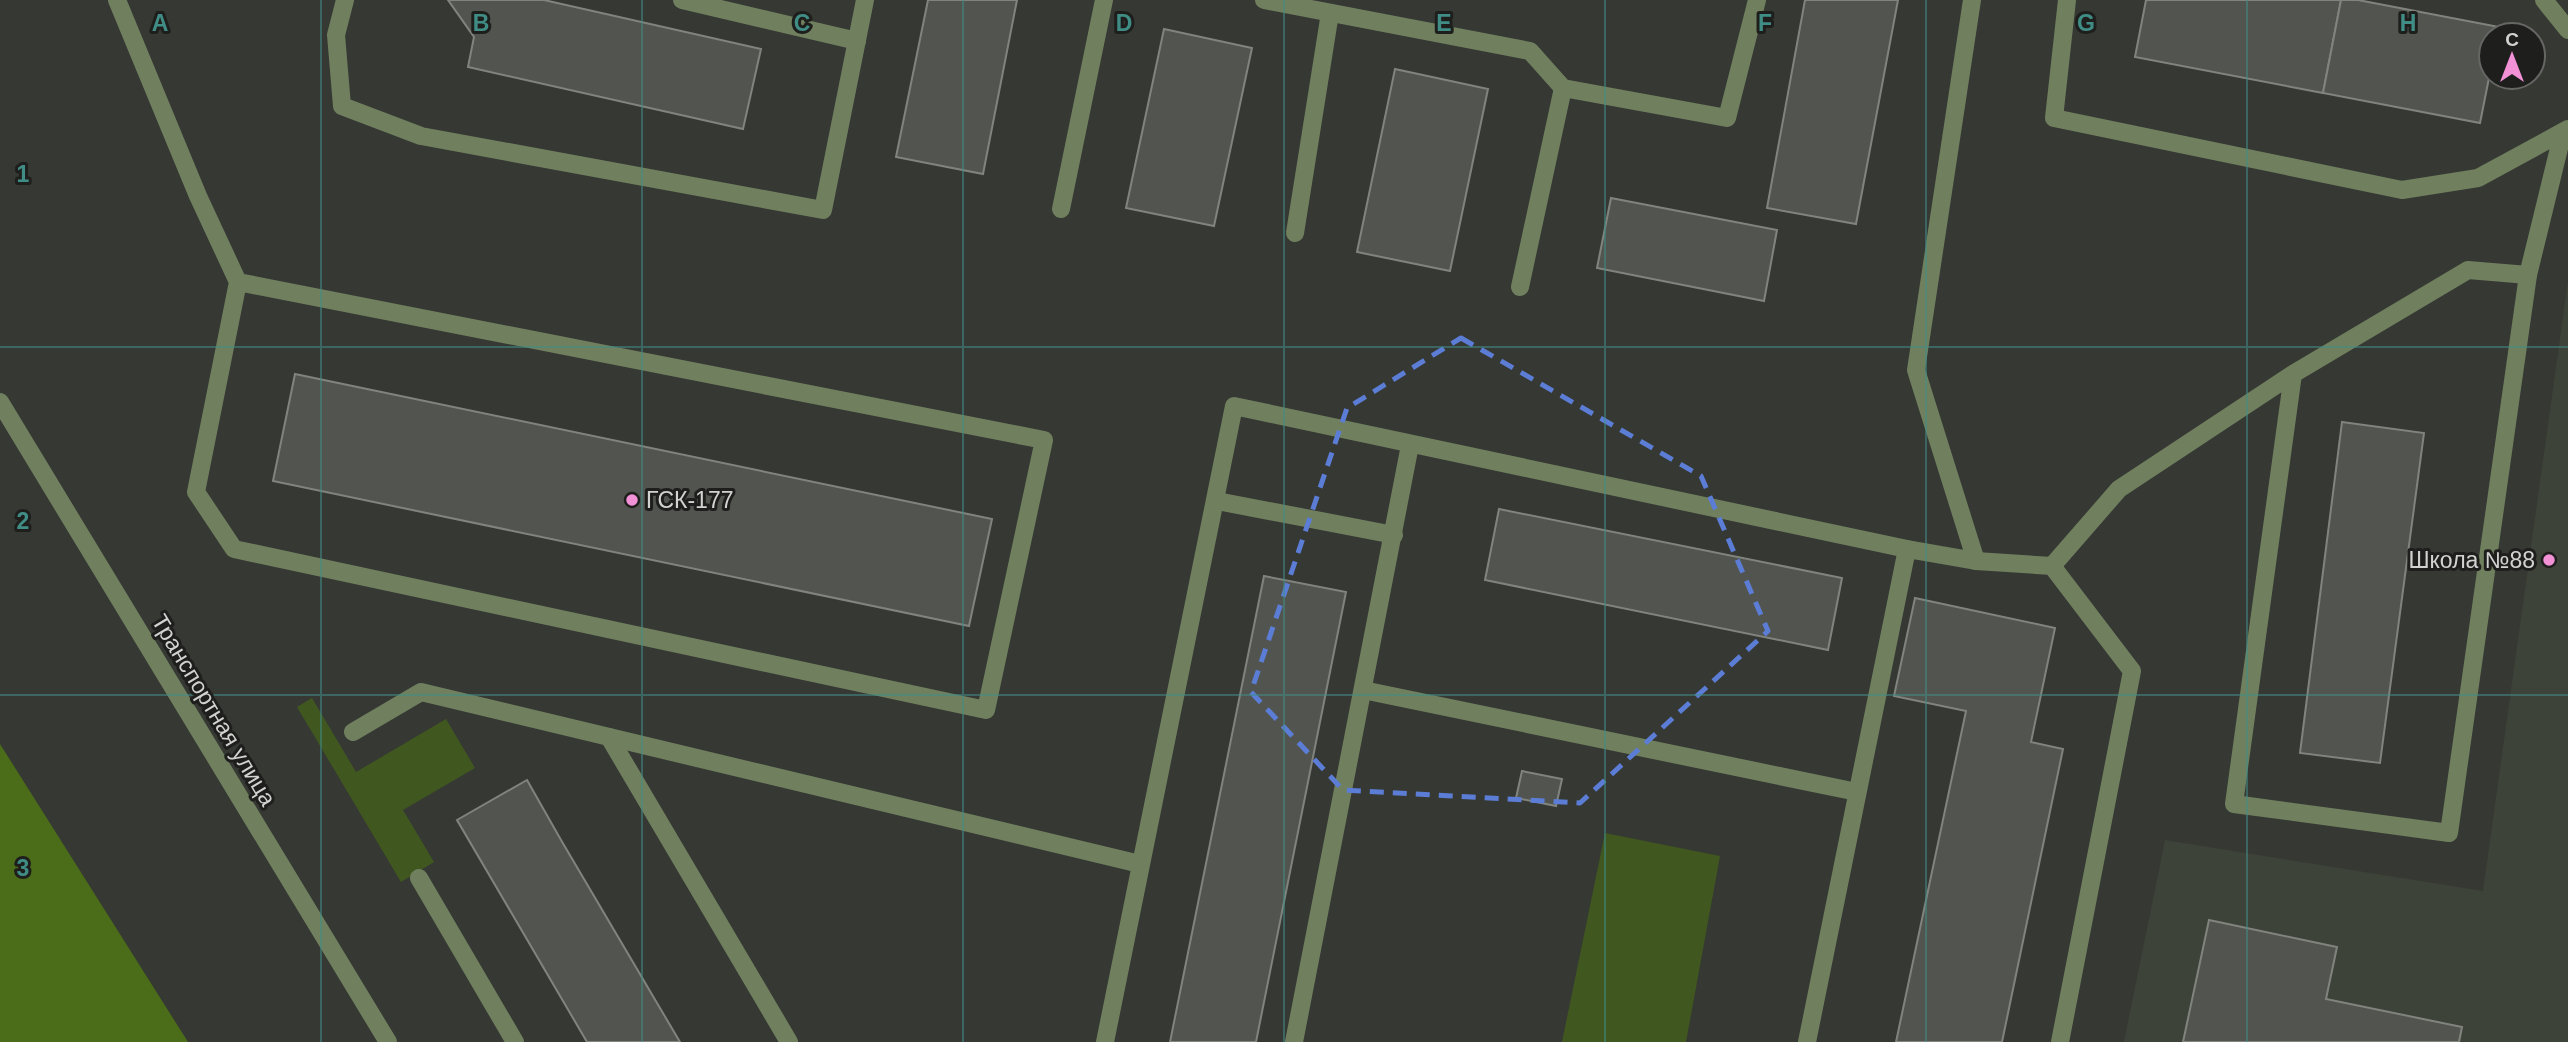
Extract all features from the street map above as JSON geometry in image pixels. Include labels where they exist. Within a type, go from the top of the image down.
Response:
[{"type":"street","points":[[117,0],[198,196],[239,282],[196,492],[234,549],[986,710],[1044,440],[239,282]]},
{"type":"street","points":[[345,0],[336,35],[342,106],[421,136],[824,210],[865,0]]},
{"type":"street","points":[[682,0],[857,41]]},
{"type":"street","points":[[1061,209],[1104,0]]},
{"type":"street","points":[[1264,0],[1530,51],[1563,88],[1727,118],[1758,0]]},
{"type":"street","points":[[1972,0],[1916,370],[1976,561]]},
{"type":"street","points":[[2067,0],[2054,118],[2402,190],[2478,178],[2565,130]]},
{"type":"street","points":[[2544,0],[2568,30]]},
{"type":"street","points":[[1295,233],[1330,13]]},
{"type":"street","points":[[1520,287],[1563,88]]},
{"type":"street","points":[[2293,374],[2234,804],[2449,833],[2528,275],[2565,130]]},
{"type":"street","points":[[2052,566],[2119,489],[2293,374],[2468,270],[2528,275]]},
{"type":"street","name":"Транспортная улица","points":[[0,402],[388,1042]]},
{"type":"street","points":[[1105,1042],[1217,501],[1234,406],[1906,549],[1976,561],[2052,566],[2132,671],[2060,1042]]},
{"type":"street","points":[[1294,1042],[1410,445]]},
{"type":"street","points":[[1217,501],[1394,535]]},
{"type":"street","points":[[1807,1042],[1906,549]]},
{"type":"street","points":[[1363,690],[1857,792]]},
{"type":"street","points":[[353,732],[421,692],[1140,864]]},
{"type":"street","points":[[609,737],[789,1042]]},
{"type":"street","points":[[419,878],[515,1042]]},
{"type":"highlighted area","points":[[1461,338],[1701,476],[1768,631],[1580,803],[1343,790],[1251,692],[1347,408]]},
{"type":"shaded area","name":"Школа №88","points":[[2568,281],[2568,1042],[2124,1042],[2165,840],[2483,891]]},
{"type":"green space","points":[[312,698],[356,772],[446,719],[475,768],[403,810],[434,862],[401,882],[297,707]]},
{"type":"green space","points":[[0,744],[188,1042],[0,1042]]},
{"type":"green space","points":[[1605,833],[1720,856],[1686,1042],[1562,1042]]},
{"type":"building","points":[[448,0],[544,0],[761,49],[743,129],[468,67],[474,37]]},
{"type":"building","points":[[928,0],[1017,0],[983,174],[896,157]]},
{"type":"building","points":[[1805,0],[1898,0],[1856,224],[1767,208]]},
{"type":"building","points":[[2146,0],[2341,0],[2323,93],[2135,57]]},
{"type":"building","points":[[2341,0],[2358,0],[2477,23],[2477,91],[2486,91],[2480,123],[2323,93]]},
{"type":"building","points":[[1164,29],[1252,48],[1214,226],[1126,208]]},
{"type":"building","points":[[1395,69],[1488,89],[1450,271],[1357,252]]},
{"type":"building","points":[[1611,198],[1777,230],[1764,301],[1597,268]]},
{"type":"building","name":"ГСК-177","points":[[295,374],[992,519],[969,626],[273,481]]},
{"type":"building","points":[[2342,422],[2424,433],[2380,763],[2300,753]]},
{"type":"building","points":[[1499,509],[1842,578],[1828,650],[1485,580]]},
{"type":"building","points":[[1264,576],[1346,592],[1256,1042],[1170,1042]]},
{"type":"building","points":[[1915,598],[2055,628],[2031,742],[2063,749],[2002,1042],[1896,1042],[1966,711],[1894,696]]},
{"type":"building","points":[[1522,771],[1562,779],[1556,806],[1516,798]]},
{"type":"building","points":[[527,780],[680,1042],[587,1042],[457,820]]},
{"type":"building","points":[[2209,920],[2337,947],[2326,999],[2462,1027],[2459,1042],[2183,1042]]},
{"type":"place","name":"ГСК-177","points":[[632,500]]},
{"type":"place","name":"Школа №88","points":[[2549,560]]}]
